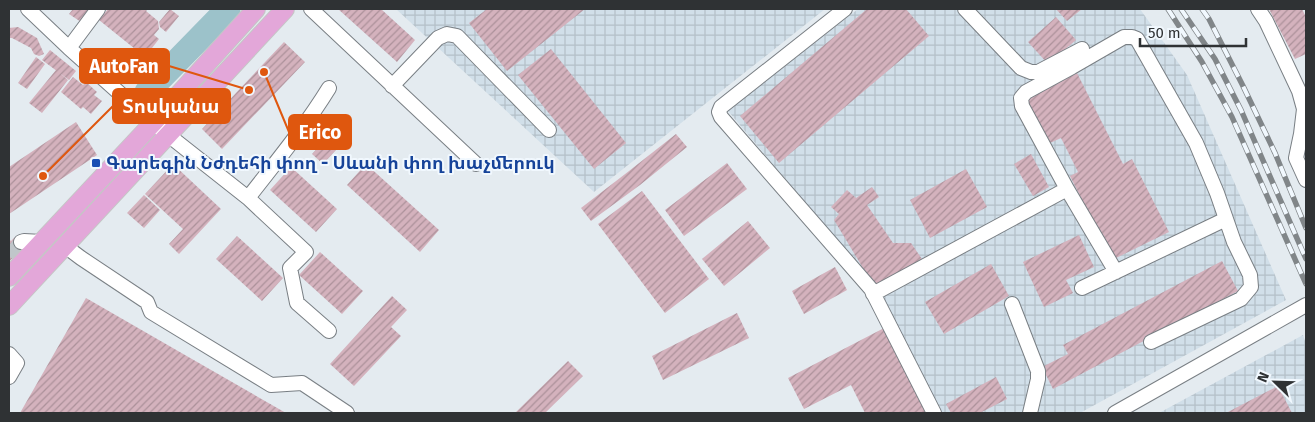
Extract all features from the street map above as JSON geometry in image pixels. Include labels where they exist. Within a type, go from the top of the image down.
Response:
[{"type":"main road","points":[[9,277],[153,123],[256,9]]},
{"type":"main road","points":[[9,306],[285,9]]},
{"type":"street","points":[[28,9],[153,123],[248,198],[306,252],[290,268],[297,303],[329,330]]},
{"type":"street","points":[[69,48],[98,9]]},
{"type":"street","points":[[311,9],[476,164]]},
{"type":"street","points":[[845,9],[721,107],[719,112],[721,117],[871,289],[934,413]]},
{"type":"street","points":[[965,9],[1022,68],[1031,72],[1038,72],[1082,49]]},
{"type":"street","points":[[1258,9],[1266,21],[1299,91],[1304,109],[1304,138],[1296,158],[1306,180]]},
{"type":"street","points":[[392,86],[438,38],[447,34],[457,36],[549,130]]},
{"type":"street","points":[[1116,272],[1067,189],[1022,106],[1021,98],[1026,92],[1124,37],[1132,37],[1137,39],[1196,143],[1218,193],[1234,242],[1250,275],[1252,287],[1241,299],[1151,342]]},
{"type":"street","points":[[248,198],[290,146],[329,88]]},
{"type":"street","points":[[873,294],[1067,189]]},
{"type":"street","points":[[1082,288],[1226,219]]},
{"type":"street","points":[[21,242],[42,242]]},
{"type":"street","points":[[65,246],[147,302],[151,312],[271,385],[302,383],[347,413]]},
{"type":"street","points":[[1012,304],[1038,371],[1030,413]]},
{"type":"street","points":[[1114,413],[1306,305]]},
{"type":"street","points":[[9,354],[17,363],[9,377]]},
{"type":"shaded area","points":[[396,9],[825,9],[594,192]]},
{"type":"shaded area","points":[[858,9],[1140,9],[1187,75],[1286,300],[1080,413],[941,413],[875,285],[728,111]]},
{"type":"shaded area","points":[[1303,335],[1306,344],[1306,413],[1159,413]]},
{"type":"building","points":[[73,9],[85,9],[88,11],[81,22],[69,14]]},
{"type":"building","points":[[108,9],[148,9],[146,11],[158,21],[159,29],[154,35],[159,39],[145,57],[99,20]]},
{"type":"building","points":[[170,9],[179,16],[166,32],[160,27],[159,22]]},
{"type":"building","points":[[338,9],[381,9],[415,40],[397,62]]},
{"type":"building","points":[[487,9],[585,9],[507,71],[469,23]]},
{"type":"building","points":[[867,9],[906,9],[929,36],[779,163],[740,116]]},
{"type":"building","points":[[1056,9],[1082,9],[1067,21]]},
{"type":"building","points":[[1269,9],[1302,9],[1306,17],[1306,54],[1295,59]]},
{"type":"building","points":[[1056,17],[1076,40],[1048,64],[1028,42]]},
{"type":"building","points":[[18,27],[37,38],[44,54],[39,56],[34,54],[31,48],[12,38],[9,41],[9,28]]},
{"type":"building","points":[[284,42],[305,62],[222,149],[202,129]]},
{"type":"building","points":[[551,49],[626,143],[594,169],[518,75]]},
{"type":"building","points":[[50,50],[76,71],[69,80],[42,60]]},
{"type":"building","points":[[36,57],[45,64],[27,89],[18,83]]},
{"type":"building","points":[[56,70],[68,80],[42,113],[29,103]]},
{"type":"building","points":[[1077,73],[1123,164],[1132,159],[1169,232],[1112,260],[1070,176],[1078,172],[1061,138],[1048,144],[1025,99]]},
{"type":"building","points":[[73,77],[83,85],[86,82],[97,92],[94,95],[102,101],[91,114],[83,107],[81,109],[61,92]]},
{"type":"building","points":[[76,122],[97,155],[9,214],[9,167]]},
{"type":"building","points":[[676,134],[687,147],[591,221],[581,208]]},
{"type":"building","points":[[326,139],[337,149],[323,164],[312,154]]},
{"type":"building","points":[[1031,154],[1049,187],[1033,196],[1014,164]]},
{"type":"building","points":[[727,163],[747,189],[684,236],[665,210]]},
{"type":"building","points":[[173,164],[221,209],[179,254],[169,244],[183,229],[145,194]]},
{"type":"building","points":[[366,164],[439,230],[420,252],[347,185]]},
{"type":"building","points":[[291,167],[337,209],[316,232],[270,190]]},
{"type":"building","points":[[966,169],[987,207],[930,238],[910,200]]},
{"type":"building","points":[[872,187],[879,197],[867,205],[893,243],[911,243],[922,259],[875,288],[834,220],[839,214],[831,207],[847,190],[856,198]]},
{"type":"building","points":[[642,191],[709,279],[665,313],[598,224]]},
{"type":"building","points":[[144,195],[160,210],[144,228],[127,213]]},
{"type":"building","points":[[748,221],[770,248],[724,286],[702,259]]},
{"type":"building","points":[[1079,235],[1094,267],[1066,280],[1073,293],[1044,307],[1023,262]]},
{"type":"building","points":[[237,236],[283,278],[262,301],[216,259]]},
{"type":"building","points":[[15,237],[24,245],[9,262],[9,239],[11,241]]},
{"type":"building","points":[[320,252],[363,291],[342,314],[299,275]]},
{"type":"building","points":[[1222,261],[1238,291],[1053,389],[1042,367],[1068,354],[1063,345]]},
{"type":"building","points":[[991,264],[1009,296],[944,334],[925,302]]},
{"type":"building","points":[[835,267],[847,290],[804,314],[792,291]]},
{"type":"building","points":[[392,296],[407,310],[391,327],[401,336],[354,386],[330,364]]},
{"type":"building","points":[[86,298],[178,351],[286,413],[20,413]]},
{"type":"building","points":[[737,313],[749,338],[663,380],[652,356]]},
{"type":"building","points":[[886,327],[930,413],[865,413],[851,385],[804,409],[788,378]]},
{"type":"building","points":[[568,361],[583,376],[545,413],[515,413]]},
{"type":"building","points":[[996,377],[1007,399],[980,413],[951,413],[946,404]]},
{"type":"building","points":[[1278,386],[1292,413],[1226,413]]},
{"type":"waterway","points":[[147,92],[228,9]]},
{"type":"tunnel","points":[[9,256],[21,242]]},
{"type":"railway","points":[[1168,9],[1202,62],[1232,117],[1306,284]]},
{"type":"railway","points":[[1181,9],[1215,59],[1241,110],[1306,259]]},
{"type":"railway","points":[[1202,9],[1243,86],[1275,153],[1306,228]]},
{"type":"place","name":"Erico","points":[[264,72]]},
{"type":"place","name":"AutoFan","points":[[249,90]]},
{"type":"place","name":"Գարեգին Նժդեհի փող - Սևանի փող խաչմերուկ","points":[[96,163]]},
{"type":"place","name":"Տոսկանա","points":[[43,176]]}]
